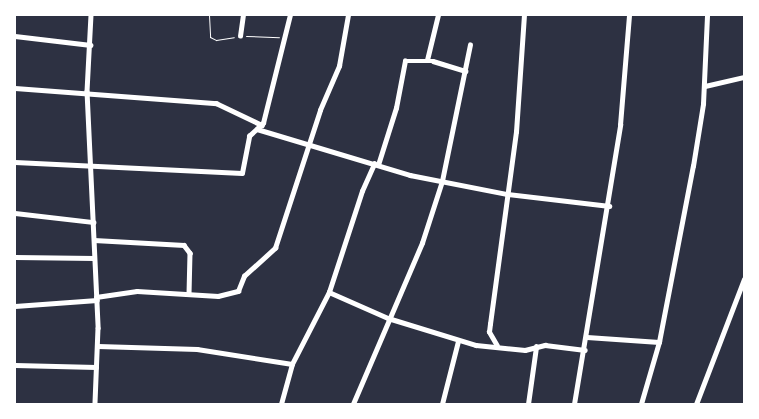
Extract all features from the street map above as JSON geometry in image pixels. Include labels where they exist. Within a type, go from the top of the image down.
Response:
[{"type":"street","points":[[91,15],[87,91],[98,346],[95,404]]},
{"type":"street","points":[[240,36],[243,15]]},
{"type":"street","points":[[15,162],[91,168],[242,173],[249,136],[260,127],[290,15]]},
{"type":"street","points":[[15,306],[96,299],[137,291],[234,294],[248,272],[272,252],[339,66],[348,15]]},
{"type":"street","points":[[427,60],[438,15]]},
{"type":"street","points":[[497,346],[490,332],[490,324],[516,132],[524,15]]},
{"type":"street","points":[[574,404],[609,206],[620,125],[629,15]]},
{"type":"street","points":[[641,404],[658,342],[693,166],[705,86],[707,15]]},
{"type":"street","points":[[15,36],[90,45]]},
{"type":"street","points":[[353,404],[388,318],[408,280],[442,181],[470,45]]},
{"type":"street","points":[[281,404],[292,364],[329,292],[362,191],[376,165],[396,108],[405,61],[427,60],[466,71]]},
{"type":"street","points":[[705,86],[744,77]]},
{"type":"street","points":[[15,88],[87,91],[216,103],[260,127],[310,146],[376,165],[507,194],[609,206]]},
{"type":"street","points":[[15,213],[93,222]]},
{"type":"street","points":[[94,240],[184,245],[190,253],[190,294]]},
{"type":"street","points":[[15,257],[94,258]]},
{"type":"street","points":[[697,404],[744,279]]},
{"type":"street","points":[[329,292],[388,318],[458,341],[525,350],[545,344],[585,350]]},
{"type":"street","points":[[586,337],[658,342]]},
{"type":"street","points":[[442,404],[458,341]]},
{"type":"street","points":[[98,346],[197,349],[292,364]]},
{"type":"street","points":[[528,404],[536,347]]},
{"type":"street","points":[[15,365],[96,367]]}]
